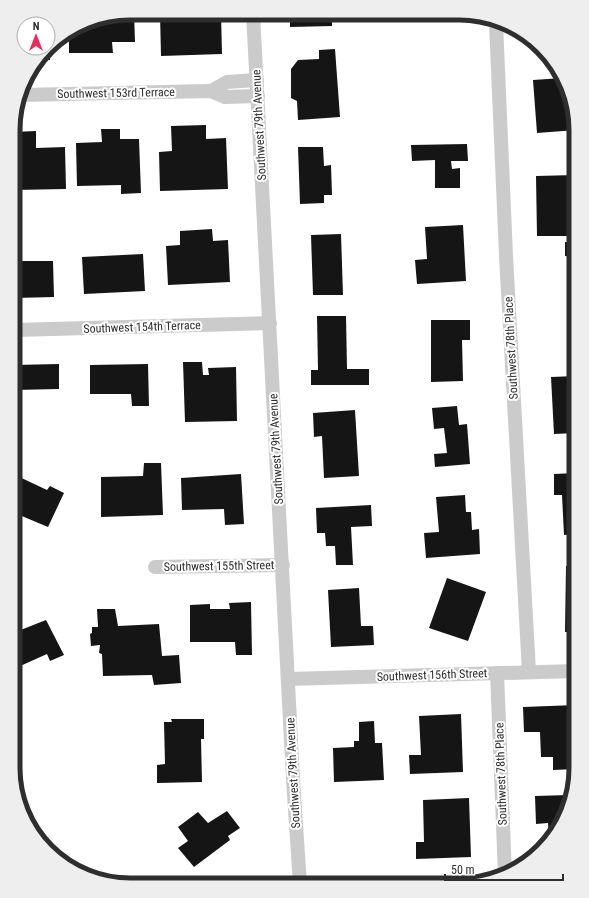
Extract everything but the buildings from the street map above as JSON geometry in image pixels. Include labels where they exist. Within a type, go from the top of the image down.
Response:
[{"type":"street","name":"Southwest 79th Avenue","points":[[253,20],[300,878]]},
{"type":"street","name":"Southwest 78th Place","points":[[496,27],[506,248],[529,672]]},
{"type":"street","name":"Southwest 153rd Terrace","points":[[211,91],[227,82],[257,80]]},
{"type":"street","name":"Southwest 153rd Terrace","points":[[26,95],[211,91],[225,97],[258,96]]},
{"type":"street","name":"Southwest 154th Terrace","points":[[20,330],[270,323]]},
{"type":"street","name":"Southwest 155th Street","points":[[155,567],[282,564]]},
{"type":"street","name":"Southwest 156th Street","points":[[288,679],[569,671]]},
{"type":"street","name":"Southwest 78th Place","points":[[497,673],[505,868]]}]
